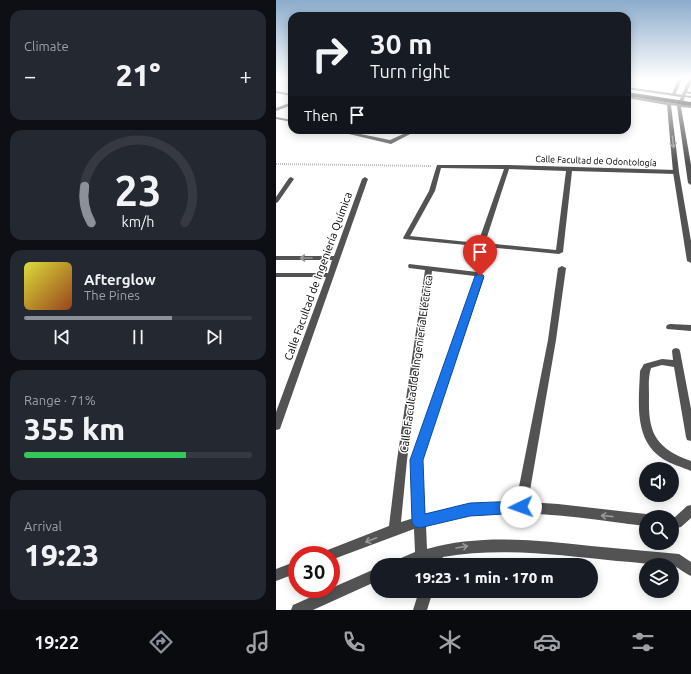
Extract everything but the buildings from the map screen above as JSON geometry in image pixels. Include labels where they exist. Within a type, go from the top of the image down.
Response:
[{"type":"street","points":[[672,106],[676,172],[691,261]]},
{"type":"street","points":[[683,106],[691,183]]},
{"type":"street","points":[[276,118],[288,120]]},
{"type":"street","points":[[353,134],[390,142],[407,134]]},
{"type":"street","points":[[439,166],[432,191],[406,238],[559,252],[569,169]]},
{"type":"street","name":"Calle Facultad de Odontología","points":[[439,166],[676,172]]},
{"type":"street","points":[[481,245],[506,167]]},
{"type":"street","points":[[276,201],[291,178]]},
{"type":"street","name":"Calle Facultad de Ingenierίa Quίmica","points":[[276,426],[365,179]]},
{"type":"street","points":[[276,258],[336,258]]},
{"type":"street","name":"Calle Facultad de Ingeniería Eléctrica","points":[[412,266],[477,274],[480,278],[417,460],[421,555]]},
{"type":"street","name":"Calle Facultad de Ingeniería Eléctrica","points":[[394,531],[402,460],[429,268]]},
{"type":"street","points":[[521,507],[552,340],[562,268]]},
{"type":"street","points":[[276,275],[330,275]]},
{"type":"street","points":[[670,326],[691,328]]},
{"type":"street","points":[[676,351],[688,409],[691,437]]},
{"type":"street","points":[[678,364],[662,362],[647,366],[644,424],[652,442],[664,454],[691,466]]},
{"type":"street","name":"Calle Facultad de Ingeniería Eléctrica","points":[[402,460],[417,460]]},
{"type":"street","points":[[340,551],[419,522],[470,509],[521,507],[639,519]]},
{"type":"street","points":[[679,521],[691,510]]},
{"type":"street","points":[[414,558],[438,551],[471,545],[511,544],[679,560],[691,570]]},
{"type":"street","points":[[436,558],[438,551]]},
{"type":"street","points":[[276,574],[288,570]]},
{"type":"street","points":[[298,610],[370,577]]},
{"type":"street","points":[[420,610],[424,598]]},
{"type":"path","points":[[276,164],[439,166]]},
{"type":"route","points":[[480,276],[417,460],[419,522],[470,509],[521,507]]}]
